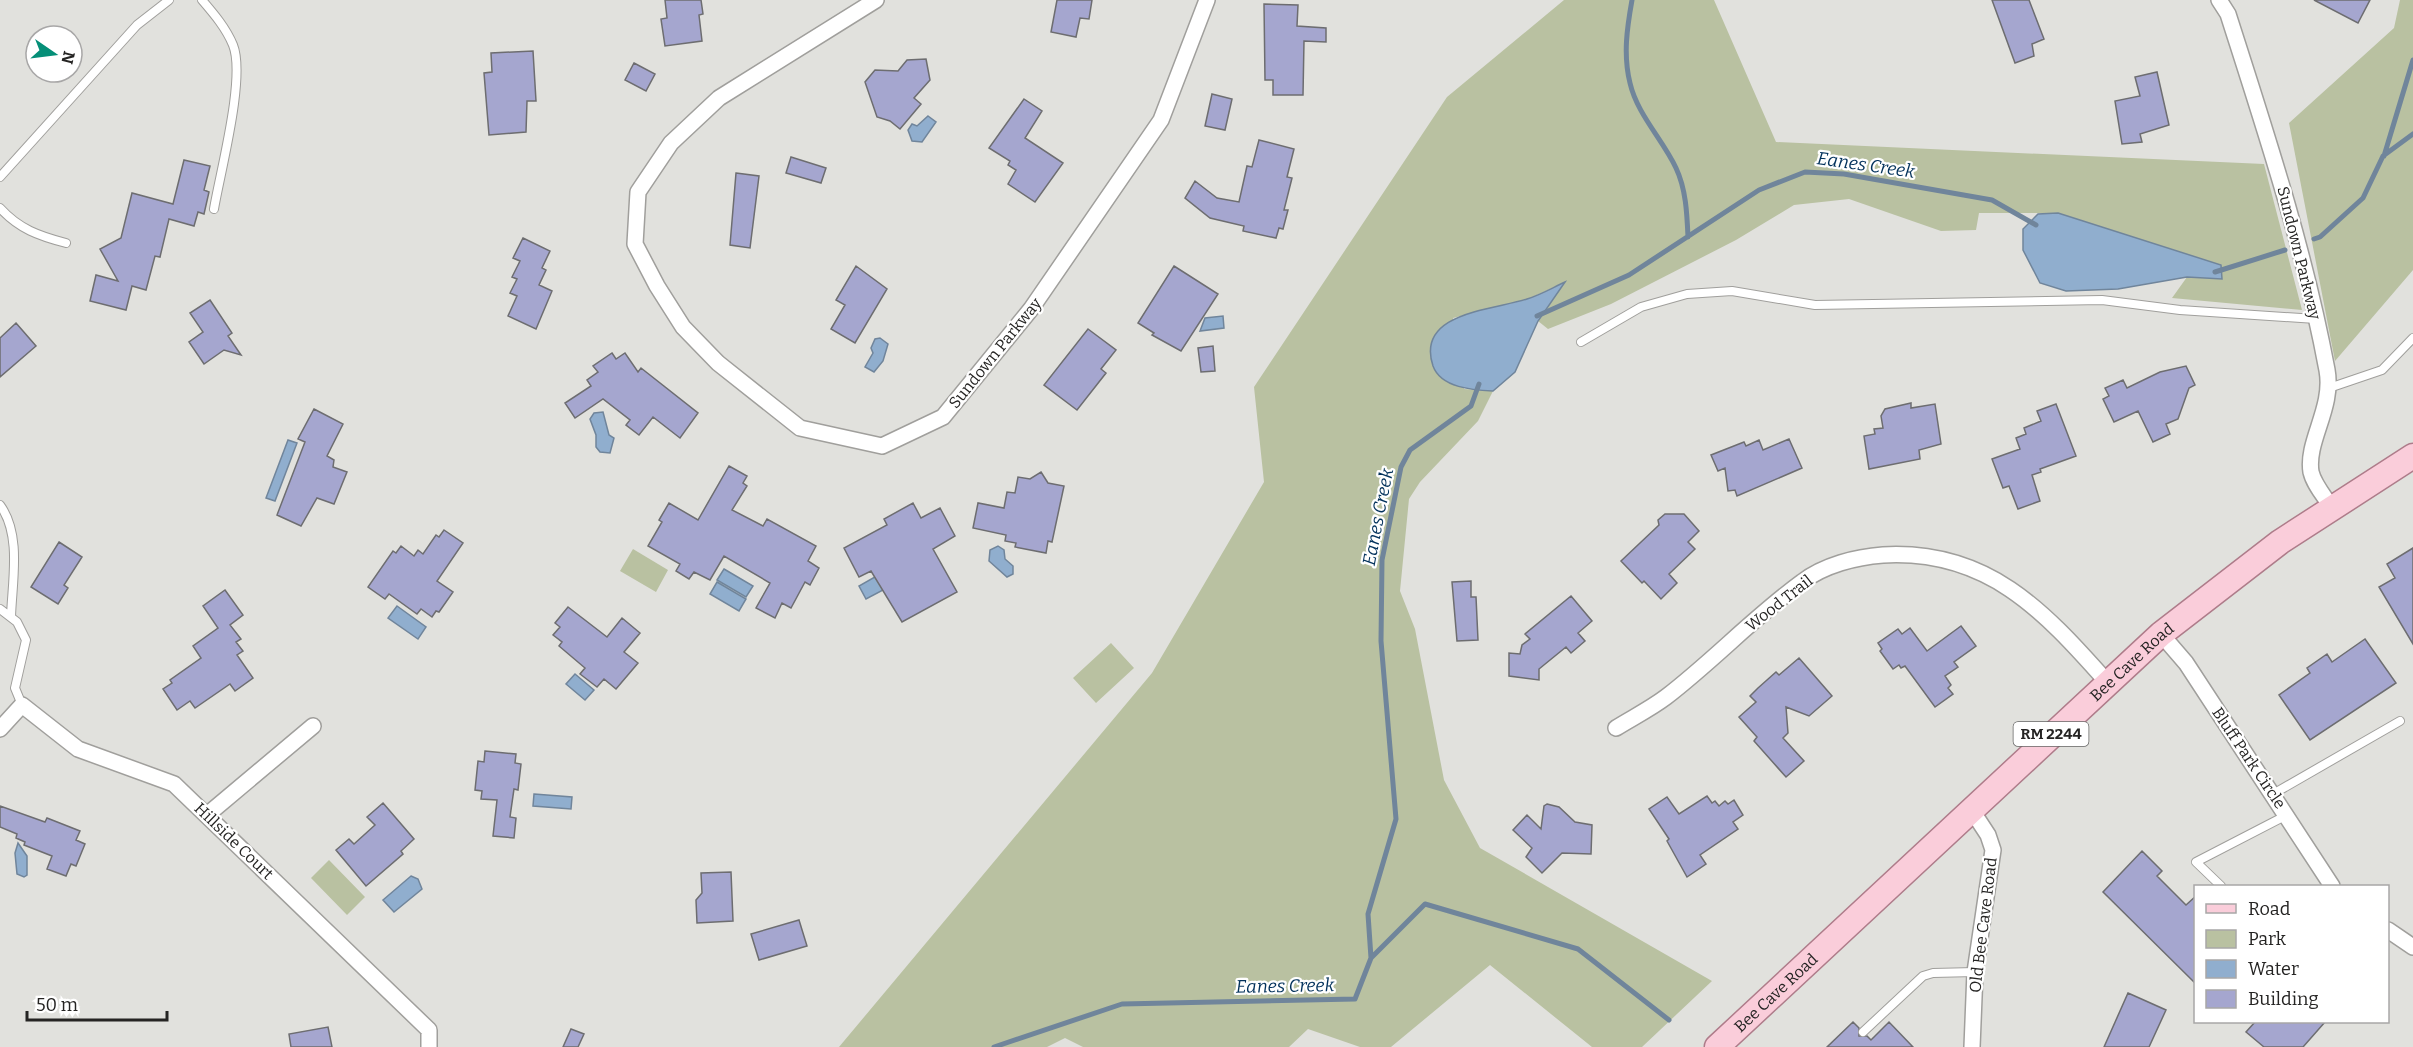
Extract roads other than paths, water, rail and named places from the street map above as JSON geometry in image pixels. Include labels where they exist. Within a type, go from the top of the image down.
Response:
[{"type":"main road","name":"Bee Cave Road","points":[[1717,1047],[2161,634],[2228,580],[2332,508],[2413,456]]},
{"type":"street","name":"Sundown Parkway","points":[[876,0],[719,99],[671,143],[638,192],[635,244],[657,286],[683,327],[718,363],[800,428],[882,446],[943,417],[1031,309],[1161,120],[1207,0]]},
{"type":"street","name":"Sundown Parkway","points":[[2219,0],[2228,14],[2294,219],[2330,388],[2311,464],[2313,479],[2332,508]]},
{"type":"street","name":"Wood Trail","points":[[1616,728],[1665,697],[1803,580],[1848,561],[1875,555],[1933,557],[1960,563],[1988,574],[2008,586],[2045,617],[2107,682]]},
{"type":"street","name":"Bluff Park Circle","points":[[2161,634],[2186,663],[2331,885]]},
{"type":"street","points":[[0,729],[22,705]]},
{"type":"street","name":"Hillside Court","points":[[22,705],[78,749],[174,784],[429,1030],[429,1047]]},
{"type":"street","points":[[207,815],[313,726]]},
{"type":"street","name":"Old Bee Cave Road","points":[[1971,809],[1988,835],[1993,850],[1974,972],[1972,1047]]},
{"type":"street","points":[[2389,931],[2413,947]]},
{"type":"lane","points":[[0,177],[136,25],[169,0]]},
{"type":"lane","points":[[202,0],[217,16],[234,47],[236,87],[214,209]]},
{"type":"lane","points":[[0,208],[10,220],[34,235],[66,243]]},
{"type":"lane","points":[[1581,342],[1641,307],[1687,294],[1732,291],[1815,305],[2102,300],[2180,310],[2316,319]]},
{"type":"lane","points":[[2330,388],[2382,370],[2413,338]]},
{"type":"lane","points":[[0,506],[9,518],[13,543],[11,617]]},
{"type":"lane","points":[[0,609],[17,622],[26,640],[15,688],[22,705]]},
{"type":"lane","points":[[2273,794],[2400,721]]},
{"type":"lane","points":[[2220,885],[2196,862],[2287,815]]},
{"type":"lane","points":[[1863,1032],[1923,976],[1933,973],[1974,972]]},
{"type":"water","points":[[928,116],[936,122],[922,142],[912,141],[908,130],[912,124],[917,126]]},
{"type":"water","points":[[2058,213],[2221,265],[2222,279],[2187,277],[2118,289],[2066,291],[2040,283],[2023,250],[2023,229],[2038,214]]},
{"type":"water","points":[[1565,282],[1538,321],[1515,372],[1493,391],[1458,386],[1443,379],[1437,373],[1433,366],[1431,348],[1435,334],[1446,324],[1461,316],[1532,297]]},
{"type":"water","points":[[1223,316],[1224,328],[1200,331],[1205,318]]},
{"type":"water","points":[[880,338],[888,344],[883,361],[874,372],[865,367],[873,353],[871,348],[875,339]]},
{"type":"water","points":[[603,412],[609,435],[614,438],[610,453],[600,452],[596,447],[596,435],[590,419],[594,413]]},
{"type":"water","points":[[288,440],[297,443],[275,501],[266,498]]},
{"type":"water","points":[[998,546],[1004,550],[1005,559],[1013,566],[1013,574],[1007,577],[989,561],[990,550]]},
{"type":"water","points":[[894,566],[902,580],[866,599],[859,586]]},
{"type":"water","points":[[724,569],[753,586],[746,597],[717,580]]},
{"type":"water","points":[[717,582],[746,599],[739,611],[710,594]]},
{"type":"water","points":[[397,606],[426,627],[418,639],[388,618]]},
{"type":"water","points":[[575,674],[594,690],[585,700],[566,684]]},
{"type":"water","points":[[534,794],[572,797],[571,809],[533,806]]},
{"type":"water","points":[[18,843],[27,856],[27,875],[24,877],[17,874],[15,853]]},
{"type":"water","points":[[411,876],[418,879],[422,889],[394,912],[383,900]]},
{"type":"waterway","points":[[1632,0],[1626,52],[1630,83],[1638,105],[1671,158],[1679,176],[1685,202],[1688,237]]},
{"type":"waterway","points":[[2384,156],[2413,60]]},
{"type":"waterway","name":"Eanes Creek","points":[[2314,239],[2320,237],[2363,198],[2383,156],[2413,134]]},
{"type":"waterway","name":"Eanes Creek","points":[[1537,316],[1629,275],[1759,190],[1805,172],[1844,174],[1992,200],[2036,225]]},
{"type":"waterway","name":"Eanes Creek","points":[[2215,272],[2285,250]]},
{"type":"waterway","name":"Eanes Creek","points":[[994,1047],[1122,1004],[1355,999],[1371,958],[1368,914],[1396,819],[1381,641],[1382,560],[1401,467],[1410,450],[1471,406],[1479,384]]},
{"type":"waterway","points":[[1371,958],[1425,904],[1578,949],[1669,1020]]}]
